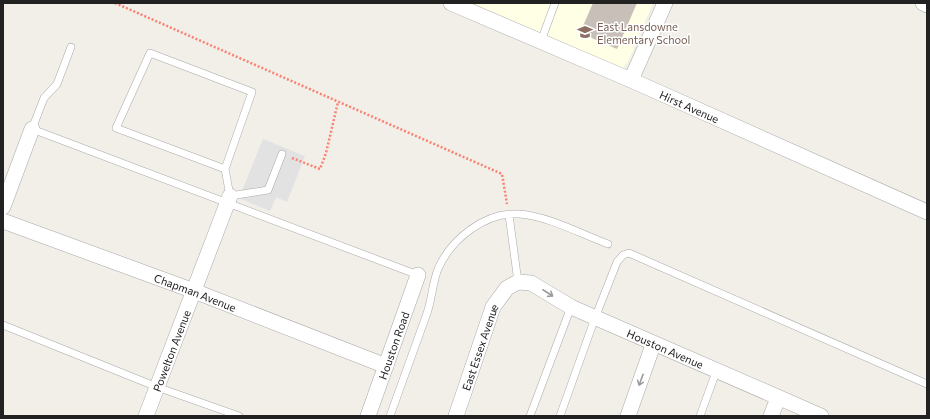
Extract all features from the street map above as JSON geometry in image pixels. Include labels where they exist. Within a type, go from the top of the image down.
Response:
[{"type":"street","name":"Hirst Avenue","points":[[451,3],[631,80],[927,212]]},
{"type":"street","points":[[631,80],[665,3]]},
{"type":"street","points":[[923,3],[927,5]]},
{"type":"street","points":[[3,207],[32,129]]},
{"type":"street","name":"Powelton Avenue","points":[[146,416],[228,200]]},
{"type":"street","name":"Chapman Avenue","points":[[3,221],[194,291],[386,366]]},
{"type":"street","name":"Houston Road","points":[[368,416],[418,275]]},
{"type":"street","name":"Houston Avenue","points":[[515,283],[523,281],[539,287],[571,307],[653,345],[821,416]]},
{"type":"street","name":"East Essex Avenue","points":[[456,416],[493,308],[501,295],[515,283]]},
{"type":"street","points":[[628,416],[653,345]]},
{"type":"street","points":[[771,416],[778,398]]},
{"type":"lane","points":[[541,41],[555,3]]},
{"type":"lane","points":[[71,47],[57,84],[44,98],[32,129],[228,200],[418,275]]},
{"type":"lane","points":[[225,169],[116,128],[150,53],[252,92],[225,169],[228,200]]},
{"type":"lane","points":[[228,200],[268,190],[282,154]]},
{"type":"lane","points":[[390,416],[429,308],[438,270],[450,249],[464,235],[486,221],[518,214],[536,216],[608,244]]},
{"type":"lane","points":[[509,216],[515,283]]},
{"type":"lane","points":[[560,416],[617,262],[623,255],[629,253],[927,384]]},
{"type":"lane","points":[[530,416],[571,307]]},
{"type":"lane","points":[[3,325],[157,387],[239,416]]},
{"type":"lane","points":[[700,416],[716,372]]},
{"type":"path","points":[[115,3],[502,174],[509,216]]},
{"type":"path","points":[[282,154],[320,169],[326,153],[338,102]]},
{"type":"shaded area","name":"East Lansdowne Elementary School","points":[[463,3],[653,3],[629,60],[624,67],[619,70]]},
{"type":"shaded area","points":[[263,139],[305,156],[287,202],[276,197],[270,211],[239,198]]},
{"type":"building","points":[[593,3],[637,3],[617,49],[580,33]]},
{"type":"place","name":"East Lansdowne Elementary School","points":[[585,32]]}]
